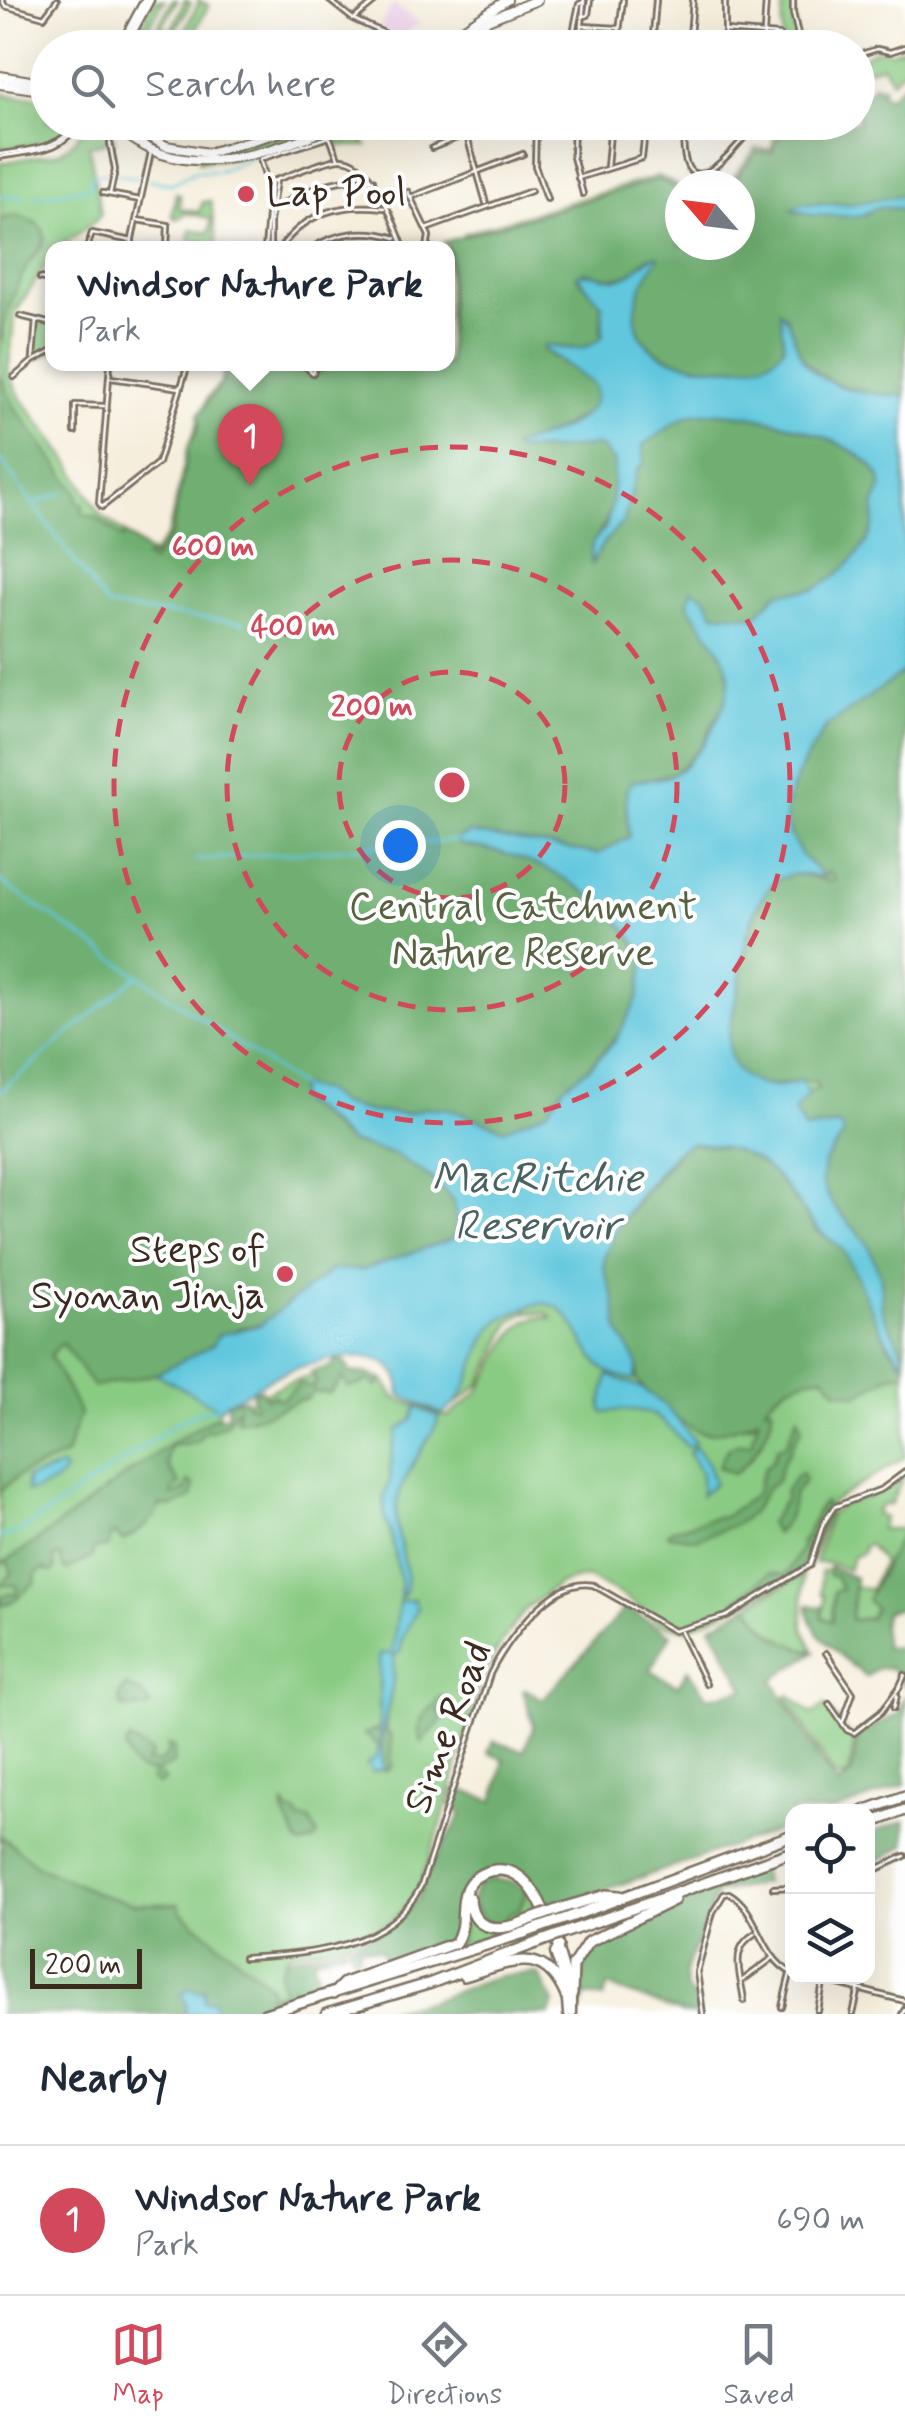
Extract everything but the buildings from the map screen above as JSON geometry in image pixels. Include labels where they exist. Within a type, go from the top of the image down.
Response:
[{"type":"highway","points":[[875,1807],[905,1796]]},
{"type":"highway","points":[[875,1821],[905,1810]]},
{"type":"highway","points":[[264,2014],[624,1896],[785,1838]]},
{"type":"highway","points":[[431,1983],[785,1855]]},
{"type":"highway","points":[[332,1994],[344,1983],[455,1943],[463,1928],[468,1886],[480,1874],[496,1869],[510,1872],[538,1897],[556,1950]]},
{"type":"highway","points":[[523,1928],[495,1929],[478,1922],[469,1904],[475,1885],[485,1878],[500,1876],[528,1888],[556,1950]]},
{"type":"highway","points":[[569,1995],[573,1965],[588,1942],[688,1890]]},
{"type":"highway","points":[[327,2014],[431,1983],[529,1960],[554,1972],[569,1995]]},
{"type":"main road","points":[[464,30],[507,0]]},
{"type":"main road","points":[[479,20],[538,0]]},
{"type":"main road","points":[[131,30],[145,2]]},
{"type":"main road","points":[[0,76],[30,84]]},
{"type":"main road","points":[[0,84],[30,86]]},
{"type":"main road","points":[[136,140],[151,150],[229,159],[301,140]]},
{"type":"main road","points":[[156,140],[194,155],[258,140]]},
{"type":"main road","points":[[556,1950],[569,1995],[569,2014]]},
{"type":"street","points":[[2,0],[6,6],[44,17],[57,0]]},
{"type":"street","points":[[329,0],[354,19],[378,30]]},
{"type":"street","points":[[354,19],[377,0]]},
{"type":"street","points":[[582,18],[588,16],[590,0]]},
{"type":"street","points":[[581,26],[618,28],[623,0]]},
{"type":"street","points":[[654,30],[656,0]]},
{"type":"street","points":[[690,30],[693,0]]},
{"type":"street","points":[[724,0],[726,30]]},
{"type":"street","points":[[764,30],[766,0]]},
{"type":"street","points":[[794,0],[797,30]]},
{"type":"street","points":[[581,30],[582,2]]},
{"type":"street","points":[[575,30],[582,2]]},
{"type":"street","points":[[875,49],[890,52],[905,48]]},
{"type":"street","points":[[0,156],[53,148],[65,140]]},
{"type":"street","points":[[310,140],[260,159],[266,180],[339,160],[364,168],[401,241]]},
{"type":"street","points":[[331,140],[339,160]]},
{"type":"street","points":[[432,148],[449,140]]},
{"type":"street","points":[[469,140],[487,206]]},
{"type":"street","points":[[535,140],[534,166],[546,200]]},
{"type":"street","points":[[573,140],[573,157],[583,194]]},
{"type":"street","points":[[607,169],[609,140]]},
{"type":"street","points":[[578,178],[642,158],[644,140]]},
{"type":"street","points":[[684,140],[682,159],[689,170],[700,174],[718,168],[742,140]]},
{"type":"street","points":[[110,143],[114,174],[110,194]]},
{"type":"street","points":[[89,241],[92,233],[132,241],[151,150]]},
{"type":"street","points":[[411,198],[523,154]]},
{"type":"street","points":[[269,241],[274,180]]},
{"type":"street","points":[[269,241],[274,180]]},
{"type":"street","points":[[272,210],[326,183],[372,180]]},
{"type":"street","points":[[426,229],[530,191]]},
{"type":"street","points":[[102,192],[140,200]]},
{"type":"street","points":[[408,192],[426,229],[427,241]]},
{"type":"street","points":[[286,241],[299,226],[320,213],[350,206],[386,208]]},
{"type":"street","points":[[136,220],[168,225],[167,241]]},
{"type":"street","points":[[324,241],[354,234],[400,238]]},
{"type":"street","points":[[40,278],[45,280]]},
{"type":"street","points":[[20,316],[45,322]]},
{"type":"street","points":[[33,360],[36,320]]},
{"type":"street","points":[[14,377],[45,354]]},
{"type":"street","points":[[110,371],[102,508],[156,466],[186,371]]},
{"type":"street","points":[[109,378],[181,388]]},
{"type":"street","points":[[75,432],[75,405],[106,406]]},
{"type":"street","points":[[706,1684],[680,1631],[726,1616],[804,1571],[814,1558],[824,1524],[834,1508],[882,1489],[905,1472]]},
{"type":"street","name":"Sime Road","points":[[244,1958],[281,1956],[346,1944],[387,1925],[409,1906],[420,1886],[490,1674],[504,1648],[537,1610],[567,1588],[586,1584],[680,1631]]},
{"type":"street","points":[[826,1653],[853,1693],[842,1722]]},
{"type":"street","points":[[894,1708],[905,1675]]},
{"type":"street","points":[[829,1704],[848,1730],[854,1732],[880,1712],[899,1688]]},
{"type":"street","points":[[875,1871],[905,1856]]},
{"type":"street","points":[[773,1888],[785,1887]]},
{"type":"street","points":[[703,2014],[697,1972],[713,1912],[727,1893],[740,1900],[773,1958],[785,1967]]},
{"type":"street","points":[[744,2001],[738,1956],[746,1939],[758,1932]]},
{"type":"street","points":[[742,1980],[773,1958]]},
{"type":"street","points":[[782,2007],[789,1984]]},
{"type":"street","points":[[818,2012],[823,1984]]},
{"type":"street","points":[[842,1984],[905,2001]]},
{"type":"street","points":[[854,2014],[859,1988]]},
{"type":"street","points":[[902,2014],[905,2009]]},
{"type":"shaded area","points":[[393,3],[419,23],[411,30],[380,27]]},
{"type":"green space","points":[[153,0],[164,0],[147,30],[137,30],[148,16],[145,14]]},
{"type":"green space","points":[[172,0],[177,0],[161,30],[156,30]]},
{"type":"green space","points":[[185,0],[191,3],[176,30],[161,30],[172,29]]},
{"type":"green space","points":[[197,0],[209,5],[195,30],[185,30]]},
{"type":"green space","points":[[783,0],[793,0],[796,30],[782,30]]},
{"type":"green space","points":[[905,47],[905,68],[892,81],[882,65],[875,67],[875,50],[890,52]]},
{"type":"green space","name":"Central Catchment Nature Reserve","points":[[905,82],[905,195],[851,204],[817,203],[793,212],[864,216],[876,207],[905,209],[905,396],[864,392],[823,377],[801,355],[785,315],[781,316],[785,339],[781,353],[763,363],[712,367],[666,356],[643,338],[634,306],[657,256],[623,276],[584,272],[577,276],[602,305],[601,340],[580,349],[545,345],[543,349],[594,385],[595,401],[586,416],[513,447],[557,450],[595,445],[614,462],[612,505],[592,543],[592,563],[604,542],[624,521],[643,445],[695,414],[739,415],[795,427],[847,448],[867,462],[881,480],[869,536],[850,563],[824,583],[807,590],[778,593],[755,616],[732,617],[688,605],[722,651],[731,681],[728,698],[700,748],[675,773],[633,782],[626,792],[629,837],[598,854],[470,833],[462,845],[489,849],[542,867],[591,896],[612,914],[645,959],[638,998],[623,1030],[547,1111],[504,1129],[474,1117],[426,1108],[406,1114],[371,1112],[341,1104],[323,1091],[311,1091],[301,1104],[344,1138],[395,1155],[443,1189],[457,1213],[458,1226],[452,1239],[363,1270],[332,1270],[260,1325],[239,1328],[156,1374],[94,1387],[62,1343],[50,1356],[80,1413],[66,1455],[18,1476],[0,1491],[0,374],[15,407],[76,491],[78,503],[83,504],[82,513],[96,517],[122,538],[125,534],[153,556],[146,558],[152,562],[171,535],[188,448],[199,425],[198,415],[224,381],[226,371],[302,371],[313,378],[322,371],[455,371],[455,241],[447,241],[660,179],[665,182],[665,260],[755,260],[755,170],[742,170],[757,152],[772,153],[777,140],[875,140],[875,85],[884,87],[881,92],[887,98]]},
{"type":"green space","name":"Central Catchment Nature Reserve","points":[[905,92],[905,1369],[895,1375],[905,1373],[905,1457],[831,1503],[809,1566],[755,1598],[686,1629],[660,1623],[625,1597],[587,1577],[558,1584],[526,1609],[481,1679],[441,1825],[418,1891],[387,1924],[346,1942],[289,1953],[281,1968],[284,1992],[269,1997],[36,1866],[0,1840],[0,163],[60,152],[74,140],[115,140],[89,146],[101,214],[68,241],[45,241],[45,267],[15,313],[8,371],[20,397],[66,457],[101,515],[153,555],[168,534],[188,448],[208,397],[222,381],[223,371],[299,371],[315,382],[317,371],[455,371],[455,243],[465,233],[658,176],[665,180],[665,260],[755,260],[755,170],[739,170],[756,148],[771,150],[773,140],[875,140],[875,100]],"holes":[[[526,1312],[547,1313],[553,1319],[539,1317],[517,1329],[479,1390],[448,1417],[395,1398],[383,1379],[319,1375],[265,1393],[169,1444],[217,1416],[220,1409],[215,1405],[301,1360],[372,1355],[400,1367],[456,1404],[481,1383],[511,1322]],[[836,1372],[836,1390],[825,1376],[782,1390],[753,1424],[718,1430],[798,1375]]]},
{"type":"green space","points":[[0,93],[30,97],[30,140],[57,140],[0,150]]},
{"type":"green space","points":[[247,140],[290,140],[237,157],[199,162],[198,152]]},
{"type":"green space","points":[[335,140],[363,140],[367,146],[337,145]]},
{"type":"green space","points":[[176,193],[180,195],[180,209],[199,212],[203,202],[211,201],[216,241],[189,240],[191,229],[209,233],[209,218],[187,213],[176,219],[172,216]]},
{"type":"green space","points":[[17,215],[39,225],[45,236],[13,296],[0,352],[0,219]]},
{"type":"green space","points":[[36,320],[45,322],[45,355],[33,361]]},
{"type":"green space","points":[[905,671],[905,1373],[891,1375],[858,1395],[836,1390],[825,1376],[784,1389],[765,1407],[772,1407],[772,1415],[760,1444],[734,1474],[718,1467],[734,1445],[751,1444],[759,1417],[734,1428],[706,1433],[679,1419],[648,1393],[637,1379],[638,1365],[618,1331],[614,1298],[604,1269],[605,1255],[618,1226],[681,1148],[690,1143],[742,1150],[771,1169],[818,1231],[844,1250],[887,1343],[902,1362],[903,1352],[882,1311],[881,1278],[867,1243],[832,1204],[822,1183],[824,1162],[844,1135],[837,1124],[805,1130],[794,1111],[802,1097],[818,1088],[816,1083],[799,1081],[772,1086],[753,1082],[735,1068],[729,1043],[749,931],[762,897],[771,885],[790,875],[831,882],[835,879],[828,872],[825,877],[803,857],[791,837],[786,815],[801,767],[826,727]]},
{"type":"green space","points":[[340,1360],[349,1372],[370,1374],[382,1381],[377,1387],[368,1379],[348,1387],[343,1378],[330,1393],[314,1392],[272,1412],[237,1421],[238,1408],[226,1424],[207,1430],[195,1442],[170,1446],[167,1464],[180,1484],[172,1495],[185,1490],[188,1482],[194,1485],[192,1497],[172,1506],[160,1505],[141,1529],[123,1541],[115,1534],[110,1536],[109,1546],[93,1549],[92,1557],[68,1570],[63,1568],[60,1556],[54,1557],[52,1572],[43,1569],[35,1575],[36,1582],[1,1606],[7,1594],[16,1594],[17,1586],[2,1584],[12,1573],[8,1563],[2,1563],[164,1449],[217,1416],[225,1417],[227,1401],[246,1399],[254,1407],[253,1392],[261,1389],[267,1399],[273,1395],[281,1400],[300,1383],[313,1388],[316,1380],[311,1372]]},
{"type":"green space","points":[[798,1416],[802,1428],[777,1481],[767,1488],[752,1513],[735,1525],[696,1539],[668,1533],[724,1517],[756,1494],[764,1468],[773,1460],[777,1448],[787,1443]]},
{"type":"green space","points":[[799,1473],[805,1480],[793,1495],[788,1516],[775,1534],[769,1523]]},
{"type":"green space","points":[[904,1476],[890,1505],[882,1505],[875,1514],[884,1518],[880,1529],[904,1529],[867,1600],[875,1608],[870,1618],[850,1621],[855,1586],[870,1590],[883,1562],[868,1544],[852,1558],[848,1570],[815,1563],[830,1514],[841,1505],[883,1491]]},
{"type":"green space","points":[[824,1502],[827,1508],[801,1568],[766,1592],[738,1603],[734,1601],[770,1573],[787,1572]]},
{"type":"green space","points":[[905,1519],[901,1578],[905,1579],[905,1608],[886,1611],[882,1625],[885,1648],[905,1647],[905,1686],[891,1668],[877,1668],[866,1677],[848,1662],[821,1636],[809,1616],[808,1605],[822,1607],[822,1618],[832,1621],[834,1591],[842,1590],[835,1576],[829,1576],[829,1567],[855,1578],[851,1620],[870,1618],[875,1608],[867,1600],[904,1529]]},
{"type":"green space","points":[[821,1571],[842,1583],[843,1591],[834,1592],[832,1622],[822,1618],[825,1597],[821,1593]]},
{"type":"green space","points":[[803,1575],[803,1628],[815,1652],[776,1636],[761,1623],[750,1605]]},
{"type":"green space","points":[[750,1605],[761,1623],[776,1636],[815,1652],[773,1680],[839,1785],[852,1773],[858,1735],[898,1714],[905,1695],[905,1785],[854,1804],[785,1804],[785,1828],[551,1908],[513,1873],[481,1875],[468,1890],[461,1938],[387,1969],[381,1950],[360,1946],[359,1957],[353,1958],[349,1945],[388,1928],[417,1901],[432,1864],[462,1814],[450,1806],[456,1788],[494,1801],[504,1759],[488,1753],[493,1741],[524,1751],[534,1725],[525,1689],[543,1699],[625,1608],[671,1634],[650,1670],[678,1686],[688,1669],[708,1697],[745,1689],[711,1626]]},
{"type":"green space","points":[[125,1686],[141,1693],[151,1704],[148,1708],[122,1708],[119,1697]]},
{"type":"green space","points":[[786,1696],[812,1714],[825,1705],[846,1732],[855,1737],[849,1774],[842,1779],[832,1773]]},
{"type":"green space","points":[[441,1697],[447,1703],[437,1711],[445,1717],[422,1742],[420,1721]]},
{"type":"green space","points":[[381,1719],[386,1720],[385,1731],[391,1735],[392,1767],[384,1771],[379,1764],[378,1745],[364,1734],[379,1729]]},
{"type":"green space","points":[[129,1740],[151,1752],[146,1763],[161,1762],[168,1753],[168,1745],[174,1747],[173,1764],[155,1772],[165,1780],[159,1785],[151,1779],[152,1772],[137,1769],[131,1761],[125,1746]]},
{"type":"green space","points":[[284,1803],[287,1811],[309,1820],[318,1834],[315,1840],[298,1843]]},
{"type":"green space","points":[[905,1821],[905,1845],[875,1862],[875,1832]]},
{"type":"green space","points":[[1,1836],[38,1866],[98,1894],[135,1904],[179,1904],[192,1921],[266,1982],[269,1996],[283,1991],[279,1973],[287,1958],[345,1946],[346,1949],[313,1959],[318,1978],[311,1989],[225,2014],[0,2014]]},
{"type":"green space","points":[[761,1869],[765,1883],[717,1893],[685,1972],[686,1990],[698,2000],[698,2014],[684,2014],[608,1986],[603,1999],[586,1995],[579,2014],[574,2014],[576,1991],[583,1987],[584,1956],[655,1914]]},
{"type":"green space","points":[[490,1879],[513,1882],[526,1891],[518,1913],[513,1911],[506,1918],[507,1925],[484,1920],[472,1900],[477,1886]]},
{"type":"green space","points":[[526,1891],[538,1913],[507,1925],[505,1919],[513,1910],[520,1910]]},
{"type":"green space","points":[[466,1904],[507,1930],[455,1948],[462,1938]]},
{"type":"green space","points":[[538,1973],[554,2003],[550,2014],[362,2014],[426,2002],[499,1976]]},
{"type":"water","points":[[905,195],[905,209],[877,207],[859,217],[811,215],[792,209],[802,204],[851,204]]},
{"type":"water","name":"MacRitchie Reservoir","points":[[657,256],[639,294],[636,320],[639,333],[659,354],[687,364],[726,368],[762,363],[776,356],[784,346],[780,311],[807,365],[818,375],[846,388],[905,396],[905,671],[826,727],[801,767],[786,815],[791,837],[803,857],[825,877],[785,877],[768,889],[760,901],[748,932],[729,1044],[735,1067],[756,1083],[779,1086],[801,1081],[809,1093],[794,1111],[805,1130],[840,1125],[844,1135],[824,1162],[822,1183],[832,1204],[867,1243],[881,1278],[882,1311],[904,1362],[879,1326],[843,1251],[818,1229],[778,1180],[752,1158],[736,1151],[690,1143],[674,1154],[638,1197],[618,1226],[605,1255],[604,1269],[619,1331],[638,1365],[634,1380],[602,1368],[568,1317],[548,1304],[534,1305],[504,1317],[492,1328],[462,1393],[442,1414],[400,1395],[397,1375],[386,1364],[356,1358],[321,1362],[274,1377],[220,1409],[156,1374],[213,1345],[218,1335],[260,1325],[332,1270],[363,1270],[452,1239],[458,1231],[453,1201],[433,1179],[394,1154],[350,1142],[297,1101],[299,1086],[323,1091],[341,1104],[371,1112],[406,1114],[426,1108],[448,1108],[504,1129],[547,1111],[564,1086],[615,1041],[638,998],[645,959],[612,914],[591,896],[542,867],[488,849],[461,845],[456,839],[470,833],[598,854],[629,837],[626,792],[633,781],[663,778],[682,768],[713,729],[726,697],[729,683],[725,661],[688,604],[692,589],[705,597],[714,613],[755,616],[778,593],[812,589],[833,578],[858,554],[873,527],[881,480],[867,461],[847,448],[766,419],[695,414],[643,445],[644,464],[637,470],[624,521],[604,542],[591,564],[592,543],[606,527],[612,503],[614,462],[595,445],[557,450],[512,447],[567,426],[590,409],[595,398],[594,385],[543,348],[583,348],[603,336],[602,305],[577,275],[622,278]]},
{"type":"water","points":[[608,1375],[640,1387],[666,1406],[694,1445],[687,1446],[651,1414],[632,1410],[603,1412]]},
{"type":"water","points":[[416,1407],[440,1417],[406,1477],[397,1503],[407,1584],[400,1599],[384,1496],[398,1430],[412,1420]]},
{"type":"water","points":[[695,1447],[708,1464],[715,1483],[701,1495],[701,1474],[689,1453]]},
{"type":"water","points":[[62,1466],[65,1471],[54,1483],[27,1492],[26,1479]]},
{"type":"water","points":[[414,1599],[417,1609],[400,1652],[394,1656],[393,1684],[382,1739],[385,1768],[372,1773],[367,1764],[376,1758],[380,1742],[379,1657],[381,1653],[392,1654],[399,1602]]},
{"type":"water","points":[[190,1988],[200,1992],[205,1989],[204,2001],[214,2000],[215,2012],[183,2014],[187,2006],[182,1994]]},
{"type":"waterway","points":[[149,180],[171,184],[194,172],[220,171],[251,158]]},
{"type":"waterway","points":[[94,175],[112,173]]},
{"type":"waterway","points":[[117,174],[142,179]]},
{"type":"waterway","points":[[34,197],[91,187],[92,177]]},
{"type":"waterway","points":[[0,196],[25,198]]},
{"type":"waterway","points":[[0,459],[108,607],[244,623]]},
{"type":"waterway","points":[[35,503],[62,493]]},
{"type":"waterway","points":[[196,860],[459,840]]},
{"type":"waterway","points":[[0,881],[301,1087]]},
{"type":"waterway","points":[[0,1092],[136,977]]},
{"type":"waterway","points":[[0,1537],[20,1532],[181,1420],[218,1406]]},
{"type":"place","name":"Lap Pool","points":[[246,194]]},
{"type":"place","name":"Windsor Nature Park","points":[[250,486]]},
{"type":"place","name":"Steps of Syonan Jinja","points":[[285,1274]]}]
